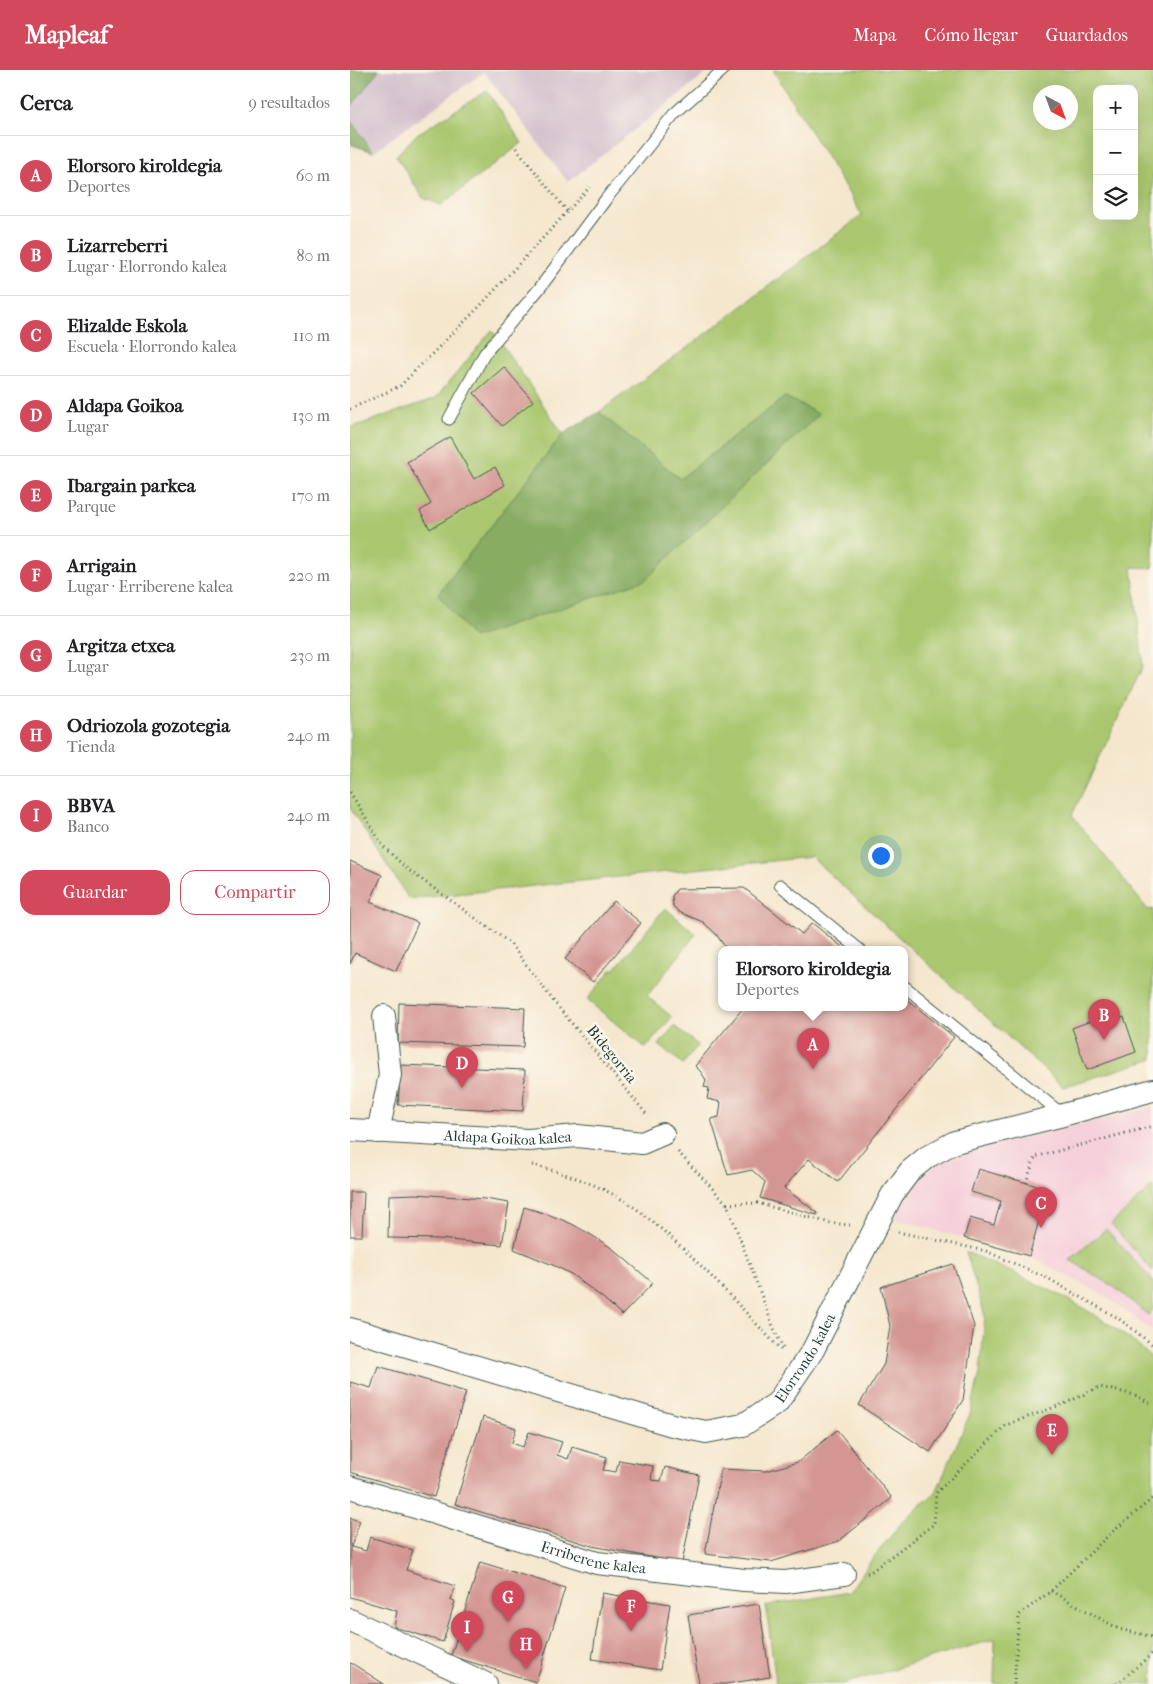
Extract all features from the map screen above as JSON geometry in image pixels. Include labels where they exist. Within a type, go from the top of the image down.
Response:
[{"type":"street","points":[[378,1132],[390,1075],[384,1016]]},
{"type":"street","name":"Elorrondo kalea","points":[[350,1329],[672,1425],[706,1432],[743,1425],[777,1404],[808,1358],[892,1195],[910,1171],[927,1157],[955,1142],[1153,1090]]},
{"type":"street","name":"Aldapa Goikoa kalea","points":[[350,1130],[528,1140],[578,1136],[642,1143],[663,1134]]},
{"type":"street","name":"Erriberene kalea","points":[[350,1487],[597,1563],[744,1580],[786,1582],[844,1574]]},
{"type":"street","points":[[350,1620],[486,1684]]},
{"type":"lane","points":[[449,419],[485,353],[539,289],[606,199],[674,114],[723,70]]},
{"type":"lane","points":[[780,885],[855,946]]},
{"type":"lane","points":[[908,989],[1063,1115]]},
{"type":"path","points":[[516,148],[567,211]]},
{"type":"path","points":[[350,408],[400,386],[480,306],[592,185]]},
{"type":"path","name":"Bidegorria","points":[[350,792],[383,846],[407,869],[510,944],[555,1003],[688,1164],[727,1204],[774,1329],[788,1358],[692,1257],[642,1213],[602,1188],[551,1169],[526,1163]]},
{"type":"path","points":[[1026,1183],[1035,1157],[1153,1126]]},
{"type":"path","points":[[727,1204],[757,1203],[830,1223]]},
{"type":"path","points":[[875,1228],[932,1238],[986,1251],[1047,1278],[1118,1318],[1153,1344]]},
{"type":"path","points":[[844,1574],[869,1573],[934,1524],[936,1492],[1006,1425],[1066,1403],[1100,1387],[1135,1395],[1153,1406]]},
{"type":"path","points":[[1014,1684],[1019,1615],[1051,1591],[1110,1534],[1153,1498]]},
{"type":"path","points":[[1051,1591],[1118,1629],[1153,1637]]},
{"type":"path","points":[[1117,1684],[1153,1653]]},
{"type":"shaded area","points":[[379,70],[711,70],[568,182],[484,72],[373,152],[350,120],[350,108]]},
{"type":"shaded area","points":[[1153,1107],[1153,1332],[1107,1297],[1029,1256],[893,1218],[904,1197],[919,1179],[936,1164],[984,1147]]},
{"type":"green space","points":[[350,70],[379,70],[350,108]]},
{"type":"green space","points":[[773,70],[1153,70],[1153,568],[1132,567],[1143,666],[1072,815],[1148,910],[1153,909],[1153,1059],[1063,1087],[811,857],[409,899],[350,808],[350,428],[436,398],[492,330],[563,434],[438,594],[819,414],[785,397],[680,479],[599,412],[695,342],[862,215]]},
{"type":"green space","points":[[487,91],[522,143],[441,205],[423,198],[396,156],[417,134]]},
{"type":"green space","points":[[350,120],[373,152],[350,144]]},
{"type":"green space","points":[[785,397],[819,414],[645,580],[473,638],[438,594],[563,434],[599,412],[680,479]]},
{"type":"green space","points":[[665,908],[696,934],[647,996],[672,1017],[646,1048],[587,1000]]},
{"type":"green space","points":[[674,1026],[698,1045],[683,1064],[659,1045]]},
{"type":"green space","points":[[1153,1186],[1153,1271],[1111,1224]]},
{"type":"green space","points":[[1106,1229],[1153,1281],[1153,1310],[1148,1315],[1114,1287],[1070,1260]]},
{"type":"green space","points":[[966,1252],[1040,1285],[1088,1311],[1111,1325],[1153,1359],[1153,1684],[994,1684],[995,1639],[843,1684],[776,1684],[766,1606],[849,1592],[873,1558],[904,1520],[936,1492],[970,1414],[980,1373],[985,1316]]},
{"type":"building","points":[[504,367],[533,401],[502,426],[474,393]]},
{"type":"building","points":[[450,437],[474,479],[495,467],[505,485],[430,529],[420,511],[431,504],[407,462]]},
{"type":"building","points":[[350,861],[382,875],[370,902],[418,923],[396,971],[355,953],[350,964]]},
{"type":"building","points":[[744,888],[802,934],[812,923],[841,946],[724,946],[716,934],[703,922],[679,912],[673,906],[672,896],[677,889]]},
{"type":"building","points":[[614,901],[641,923],[593,982],[565,959]]},
{"type":"building","points":[[908,1000],[954,1037],[838,1182],[809,1159],[784,1188],[818,1213],[817,1215],[760,1198],[765,1182],[752,1170],[728,1175],[711,1119],[719,1117],[721,1102],[707,1099],[709,1088],[704,1087],[706,1080],[695,1066],[741,1011],[908,1011]]},
{"type":"building","points":[[399,1003],[525,1008],[523,1047],[398,1043]]},
{"type":"building","points":[[1124,1017],[1136,1052],[1087,1070],[1072,1028],[1096,1019],[1098,1026]]},
{"type":"building","points":[[401,1065],[525,1070],[523,1111],[398,1105]]},
{"type":"building","points":[[978,1169],[1048,1189],[1029,1256],[964,1238],[970,1218],[994,1225],[1001,1201],[971,1192]]},
{"type":"building","points":[[350,1192],[364,1192],[362,1236],[350,1236]]},
{"type":"building","points":[[416,1194],[485,1199],[509,1203],[502,1245],[438,1239],[388,1238],[389,1195]]},
{"type":"building","points":[[524,1207],[572,1224],[593,1236],[613,1249],[653,1283],[622,1315],[571,1274],[514,1249]]},
{"type":"building","points":[[953,1264],[974,1326],[963,1400],[930,1452],[859,1405],[884,1364],[890,1326],[881,1287]]},
{"type":"building","points":[[378,1366],[466,1392],[434,1497],[350,1472],[350,1382],[371,1388]]},
{"type":"building","points":[[483,1417],[516,1428],[512,1443],[523,1447],[529,1432],[562,1442],[557,1455],[568,1459],[572,1447],[607,1457],[603,1470],[616,1472],[619,1460],[653,1466],[651,1480],[661,1481],[665,1467],[699,1475],[682,1563],[592,1546],[455,1504]]},
{"type":"building","points":[[837,1430],[892,1498],[839,1541],[771,1562],[705,1554],[721,1469],[766,1471],[798,1462]]},
{"type":"building","points":[[350,1518],[360,1521],[351,1547],[366,1551],[370,1537],[413,1550],[406,1570],[455,1586],[451,1600],[455,1601],[443,1642],[394,1627],[397,1611],[350,1597]]},
{"type":"building","points":[[480,1562],[565,1588],[536,1682],[451,1656]]},
{"type":"building","points":[[602,1593],[670,1604],[660,1670],[592,1659]]},
{"type":"building","points":[[759,1604],[770,1677],[725,1684],[699,1684],[688,1615]]},
{"type":"building","points":[[350,1663],[353,1664],[384,1684],[350,1684]]},
{"type":"place","name":"Lizarreberri","points":[[1104,1040]]},
{"type":"place","name":"Elorsoro kiroldegia","points":[[813,1069]]},
{"type":"place","name":"Aldapa Goikoa","points":[[462,1088]]},
{"type":"place","name":"Elizalde Eskola","points":[[1041,1228]]},
{"type":"place","name":"Ibargain parkea","points":[[1052,1455]]},
{"type":"place","name":"Argitza etxea","points":[[508,1622]]},
{"type":"place","name":"Arrigain","points":[[631,1631]]},
{"type":"place","name":"BBVA","points":[[467,1652]]},
{"type":"place","name":"Odriozola gozotegia","points":[[526,1669]]}]
